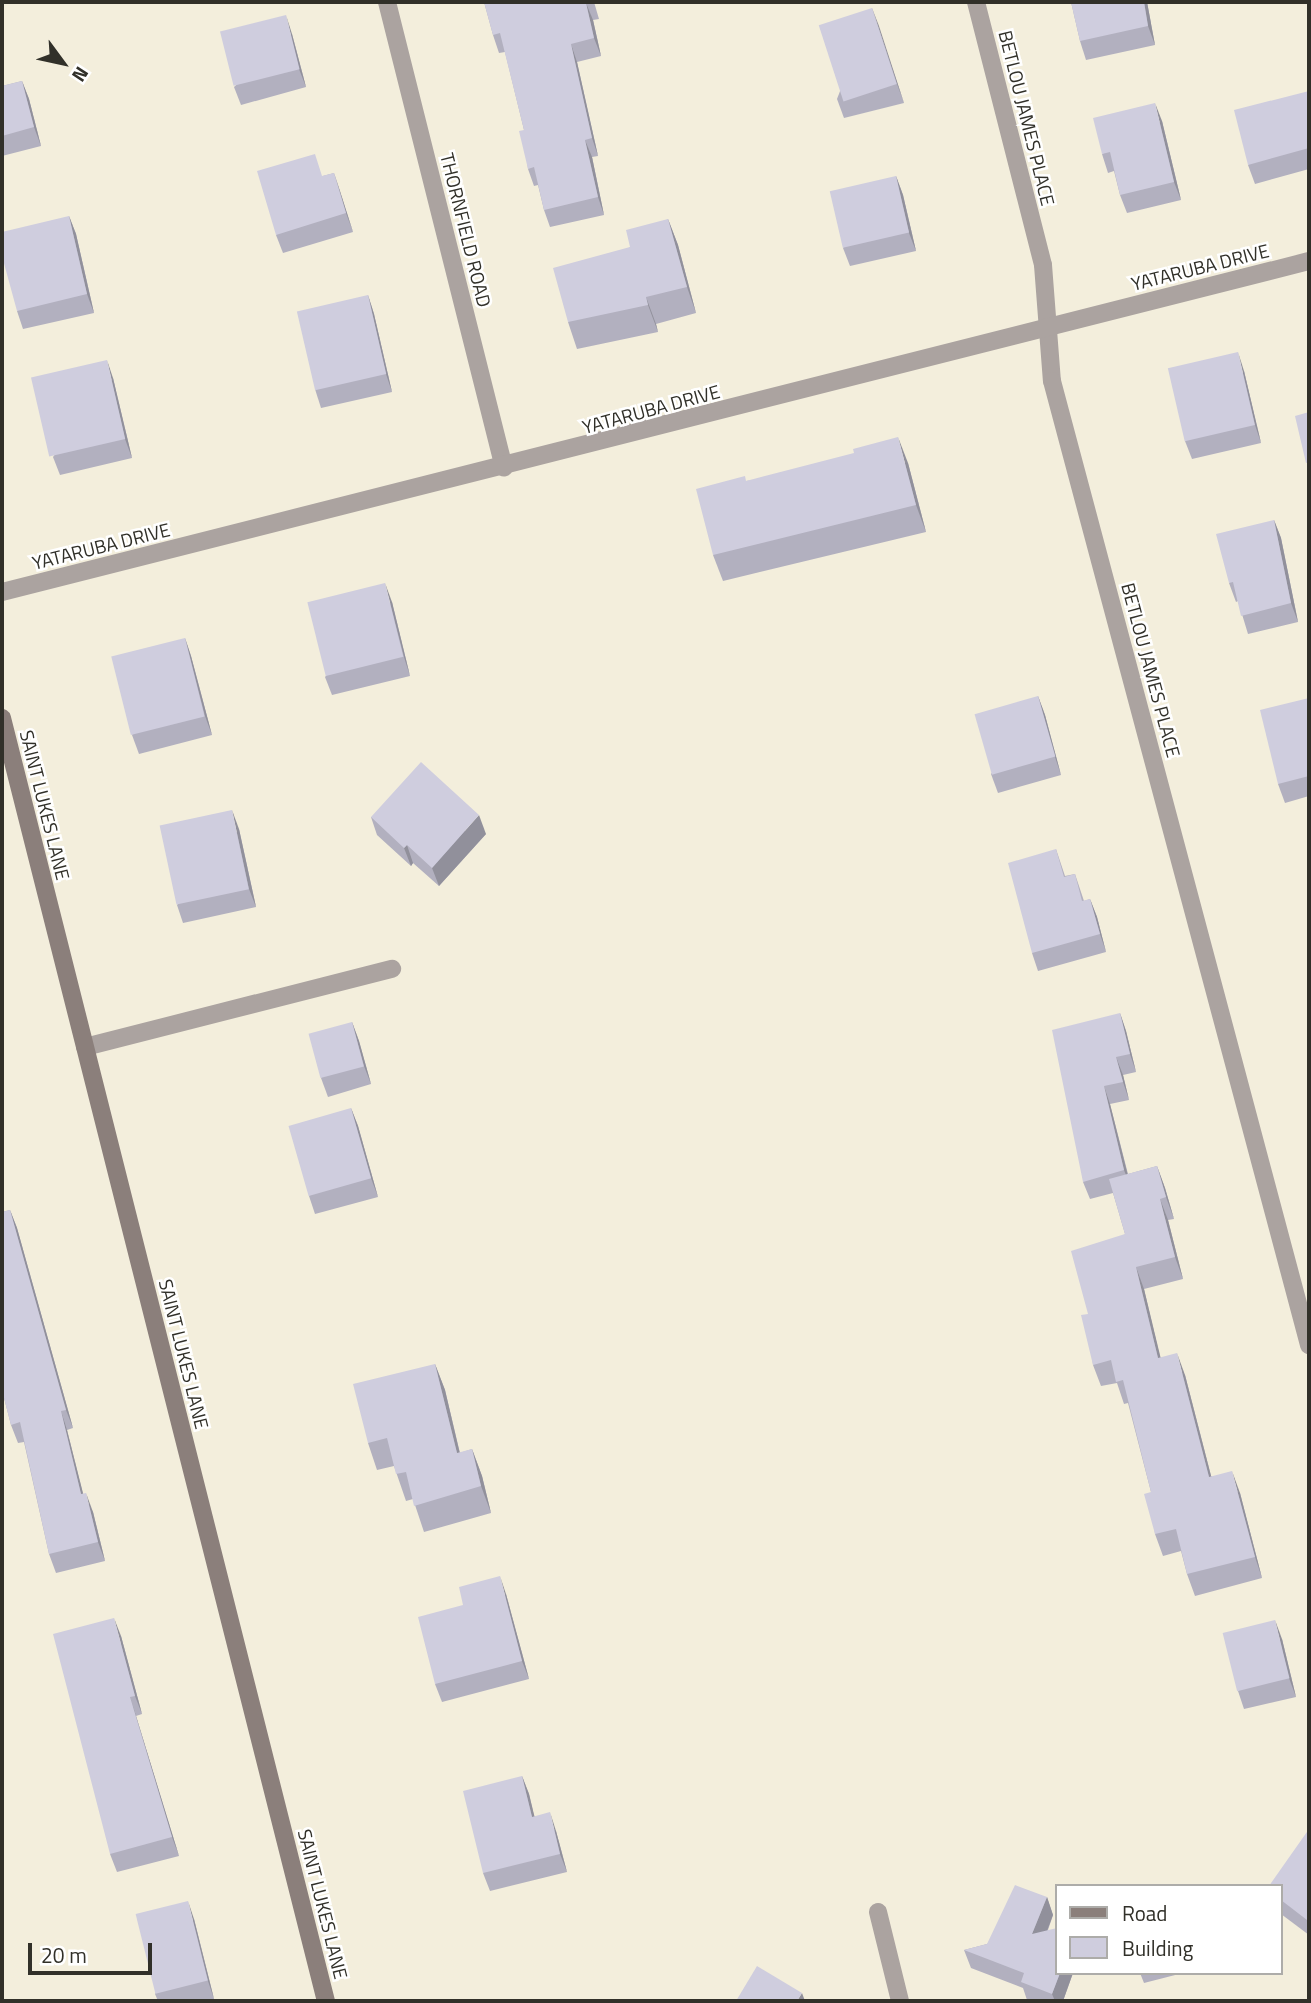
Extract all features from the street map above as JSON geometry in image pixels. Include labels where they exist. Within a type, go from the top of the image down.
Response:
[{"type":"street","name":"THORNFIELD ROAD","points":[[387,2],[504,468]]},
{"type":"street","name":"BETLOU JAMES PLACE","points":[[976,2],[1043,265],[1052,381],[1309,1345]]},
{"type":"street","name":"YATARUBA DRIVE","points":[[2,592],[504,468],[1309,261]]},
{"type":"street","name":"SAINT LUKES LANE","points":[[2,718],[326,2001]]},
{"type":"street","points":[[85,1046],[392,969]]},
{"type":"street","points":[[878,1912],[900,2001]]},
{"type":"building","points":[[484,2],[590,2],[586,3],[594,38],[571,44],[592,138],[585,140],[598,197],[544,210],[534,167],[528,169],[519,131],[524,130],[500,33],[493,35]]},
{"type":"building","points":[[1071,2],[1144,2],[1148,26],[1080,41]]},
{"type":"building","points":[[872,8],[897,84],[843,101],[819,25]]},
{"type":"building","points":[[286,15],[300,69],[234,86],[220,31]]},
{"type":"building","points":[[22,81],[34,127],[2,136],[2,86]]},
{"type":"building","points":[[1309,91],[1309,148],[1248,165],[1234,110]]},
{"type":"building","points":[[1155,103],[1174,182],[1120,195],[1110,152],[1102,154],[1093,118]]},
{"type":"building","points":[[315,154],[322,176],[334,173],[346,213],[276,235],[257,171]]},
{"type":"building","points":[[896,176],[909,233],[843,248],[830,191]]},
{"type":"building","points":[[69,216],[87,294],[17,311],[2,256],[2,232]]},
{"type":"building","points":[[668,219],[687,287],[646,297],[648,305],[568,322],[553,268],[630,247],[626,230]]},
{"type":"building","points":[[368,295],[386,374],[315,390],[297,311]]},
{"type":"building","points":[[1238,352],[1255,425],[1185,441],[1168,368]]},
{"type":"building","points":[[107,360],[125,439],[49,456],[31,378]]},
{"type":"building","points":[[1309,412],[1309,462],[1306,463],[1295,416]]},
{"type":"building","points":[[898,437],[916,505],[713,555],[696,489],[745,476],[746,481],[854,453],[853,449]]},
{"type":"building","points":[[1274,520],[1291,603],[1241,616],[1233,582],[1229,583],[1216,534]]},
{"type":"building","points":[[385,583],[403,657],[326,676],[307,602]]},
{"type":"building","points":[[185,638],[205,717],[131,735],[111,656]]},
{"type":"building","points":[[1038,696],[1055,757],[992,775],[975,714]]},
{"type":"building","points":[[1309,698],[1309,776],[1278,784],[1260,710]]},
{"type":"building","points":[[421,762],[479,815],[432,868],[407,845],[404,848],[371,817]]},
{"type":"building","points":[[232,810],[249,889],[176,905],[160,825]]},
{"type":"building","points":[[1056,849],[1064,877],[1075,874],[1082,901],[1090,899],[1100,934],[1032,953],[1008,863]]},
{"type":"building","points":[[1120,1013],[1130,1054],[1116,1057],[1123,1082],[1104,1086],[1124,1170],[1083,1182],[1052,1030]]},
{"type":"building","points":[[352,1022],[364,1066],[320,1078],[309,1034]]},
{"type":"building","points":[[351,1108],[371,1178],[309,1196],[289,1126]]},
{"type":"building","points":[[1157,1166],[1166,1197],[1160,1199],[1175,1257],[1136,1267],[1158,1358],[1177,1353],[1209,1477],[1232,1471],[1255,1557],[1187,1574],[1176,1529],[1155,1534],[1144,1494],[1151,1492],[1123,1380],[1116,1382],[1111,1360],[1093,1365],[1081,1315],[1088,1314],[1071,1251],[1125,1234],[1109,1179]]},
{"type":"building","points":[[10,1210],[66,1410],[61,1411],[81,1494],[86,1493],[98,1542],[49,1554],[20,1422],[11,1425],[2,1390],[2,1212]]},
{"type":"building","points":[[435,1364],[457,1453],[472,1449],[481,1486],[414,1506],[406,1472],[396,1474],[387,1438],[368,1443],[353,1384]]},
{"type":"building","points":[[500,1576],[522,1661],[435,1684],[418,1617],[463,1605],[459,1587]]},
{"type":"building","points":[[114,1618],[135,1696],[130,1697],[172,1837],[110,1854],[53,1634]]},
{"type":"building","points":[[1275,1620],[1290,1678],[1237,1691],[1223,1633]]},
{"type":"building","points":[[522,1776],[532,1817],[550,1812],[560,1854],[483,1873],[463,1791]]},
{"type":"building","points":[[1309,1829],[1307,1920],[1283,1902],[1283,1884],[1270,1884]]},
{"type":"building","points":[[1015,1885],[1047,1897],[1032,1934],[1056,1928],[1056,1975],[1059,1975],[1052,1994],[1021,1982],[1024,1973],[964,1950],[987,1944]]},
{"type":"building","points":[[188,1901],[208,1981],[155,1994],[136,1914]]},
{"type":"building","points":[[757,1966],[802,1993],[797,2001],[736,2001]]}]
